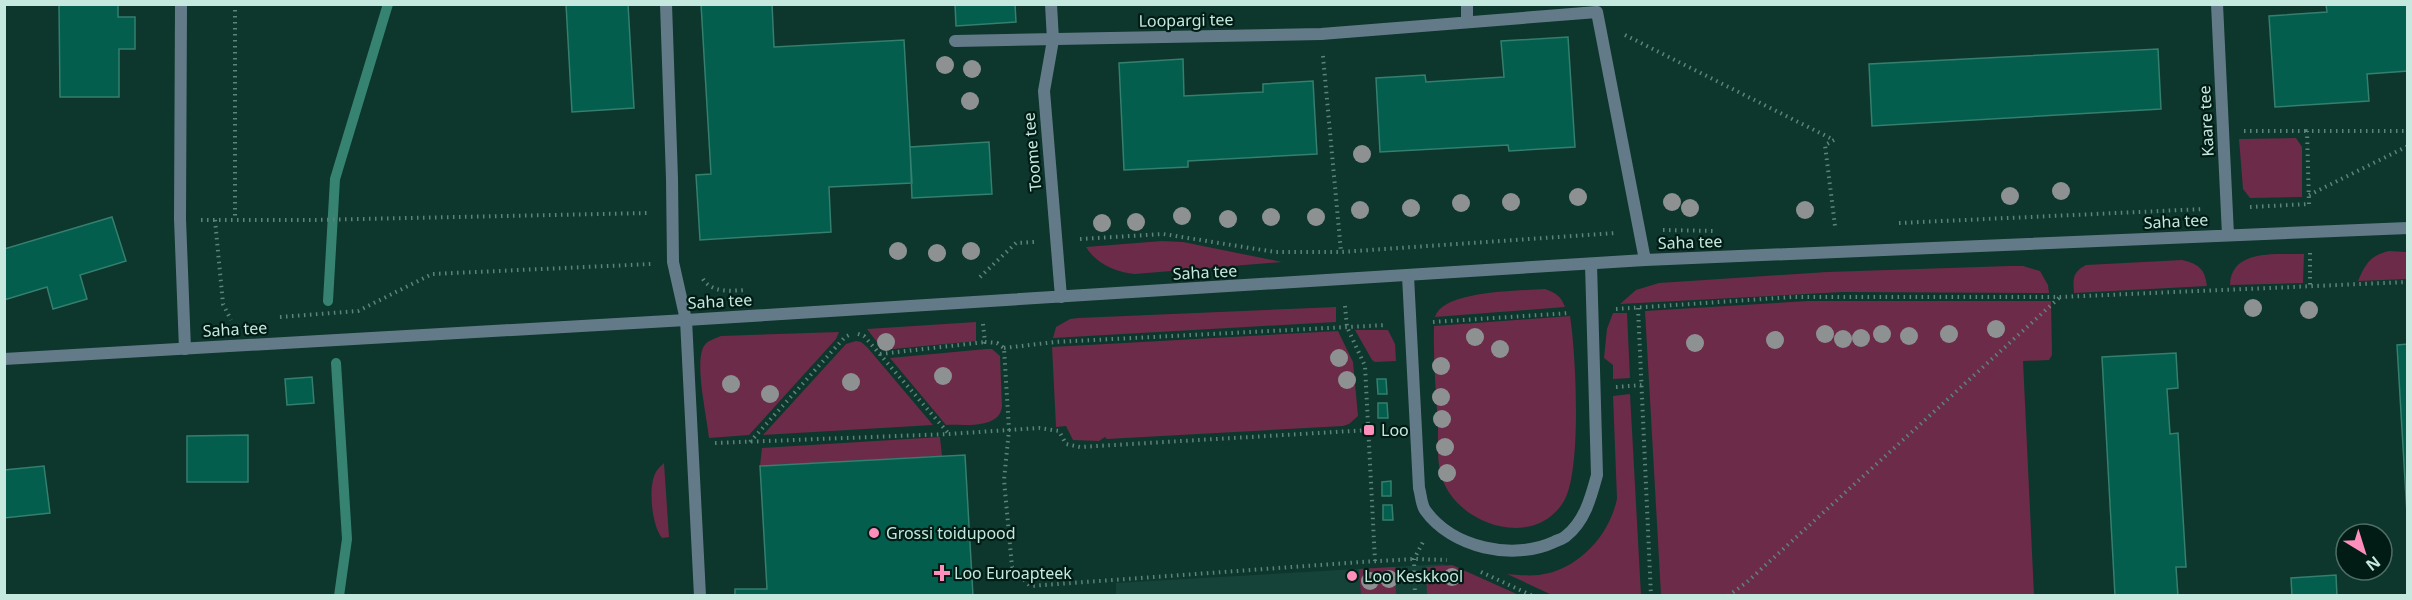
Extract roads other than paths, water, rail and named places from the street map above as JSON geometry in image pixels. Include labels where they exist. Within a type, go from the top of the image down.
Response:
[{"type":"street","points":[[181,4],[180,219],[185,349]]},
{"type":"street","points":[[666,4],[673,262],[686,320],[700,596]]},
{"type":"street","name":"Toome tee","points":[[1051,4],[1053,40],[1044,91],[1061,297]]},
{"type":"street","points":[[1467,4],[1467,22]]},
{"type":"street","name":"Kaare tee","points":[[2217,4],[2228,235]]},
{"type":"street","name":"Loopargi tee","points":[[955,41],[1321,34],[1597,12],[1645,260]]},
{"type":"street","name":"Saha tee","points":[[4,359],[686,320],[1645,260],[2408,228]]},
{"type":"street","points":[[1408,276],[1419,488],[1424,508],[1435,520],[1459,538],[1487,549],[1514,552],[1540,548],[1566,536],[1588,508],[1597,475],[1591,264]]},
{"type":"waterway","points":[[328,301],[335,179],[388,4]]},
{"type":"waterway","points":[[336,363],[347,539],[339,596]]},
{"type":"place","name":"Loo","points":[[1369,430]]},
{"type":"place","name":"Grossi toidupood","points":[[874,533]]},
{"type":"place","name":"Loo Euroapteek","points":[[942,573]]},
{"type":"place","name":"Loo Keskkool","points":[[1352,576]]}]
